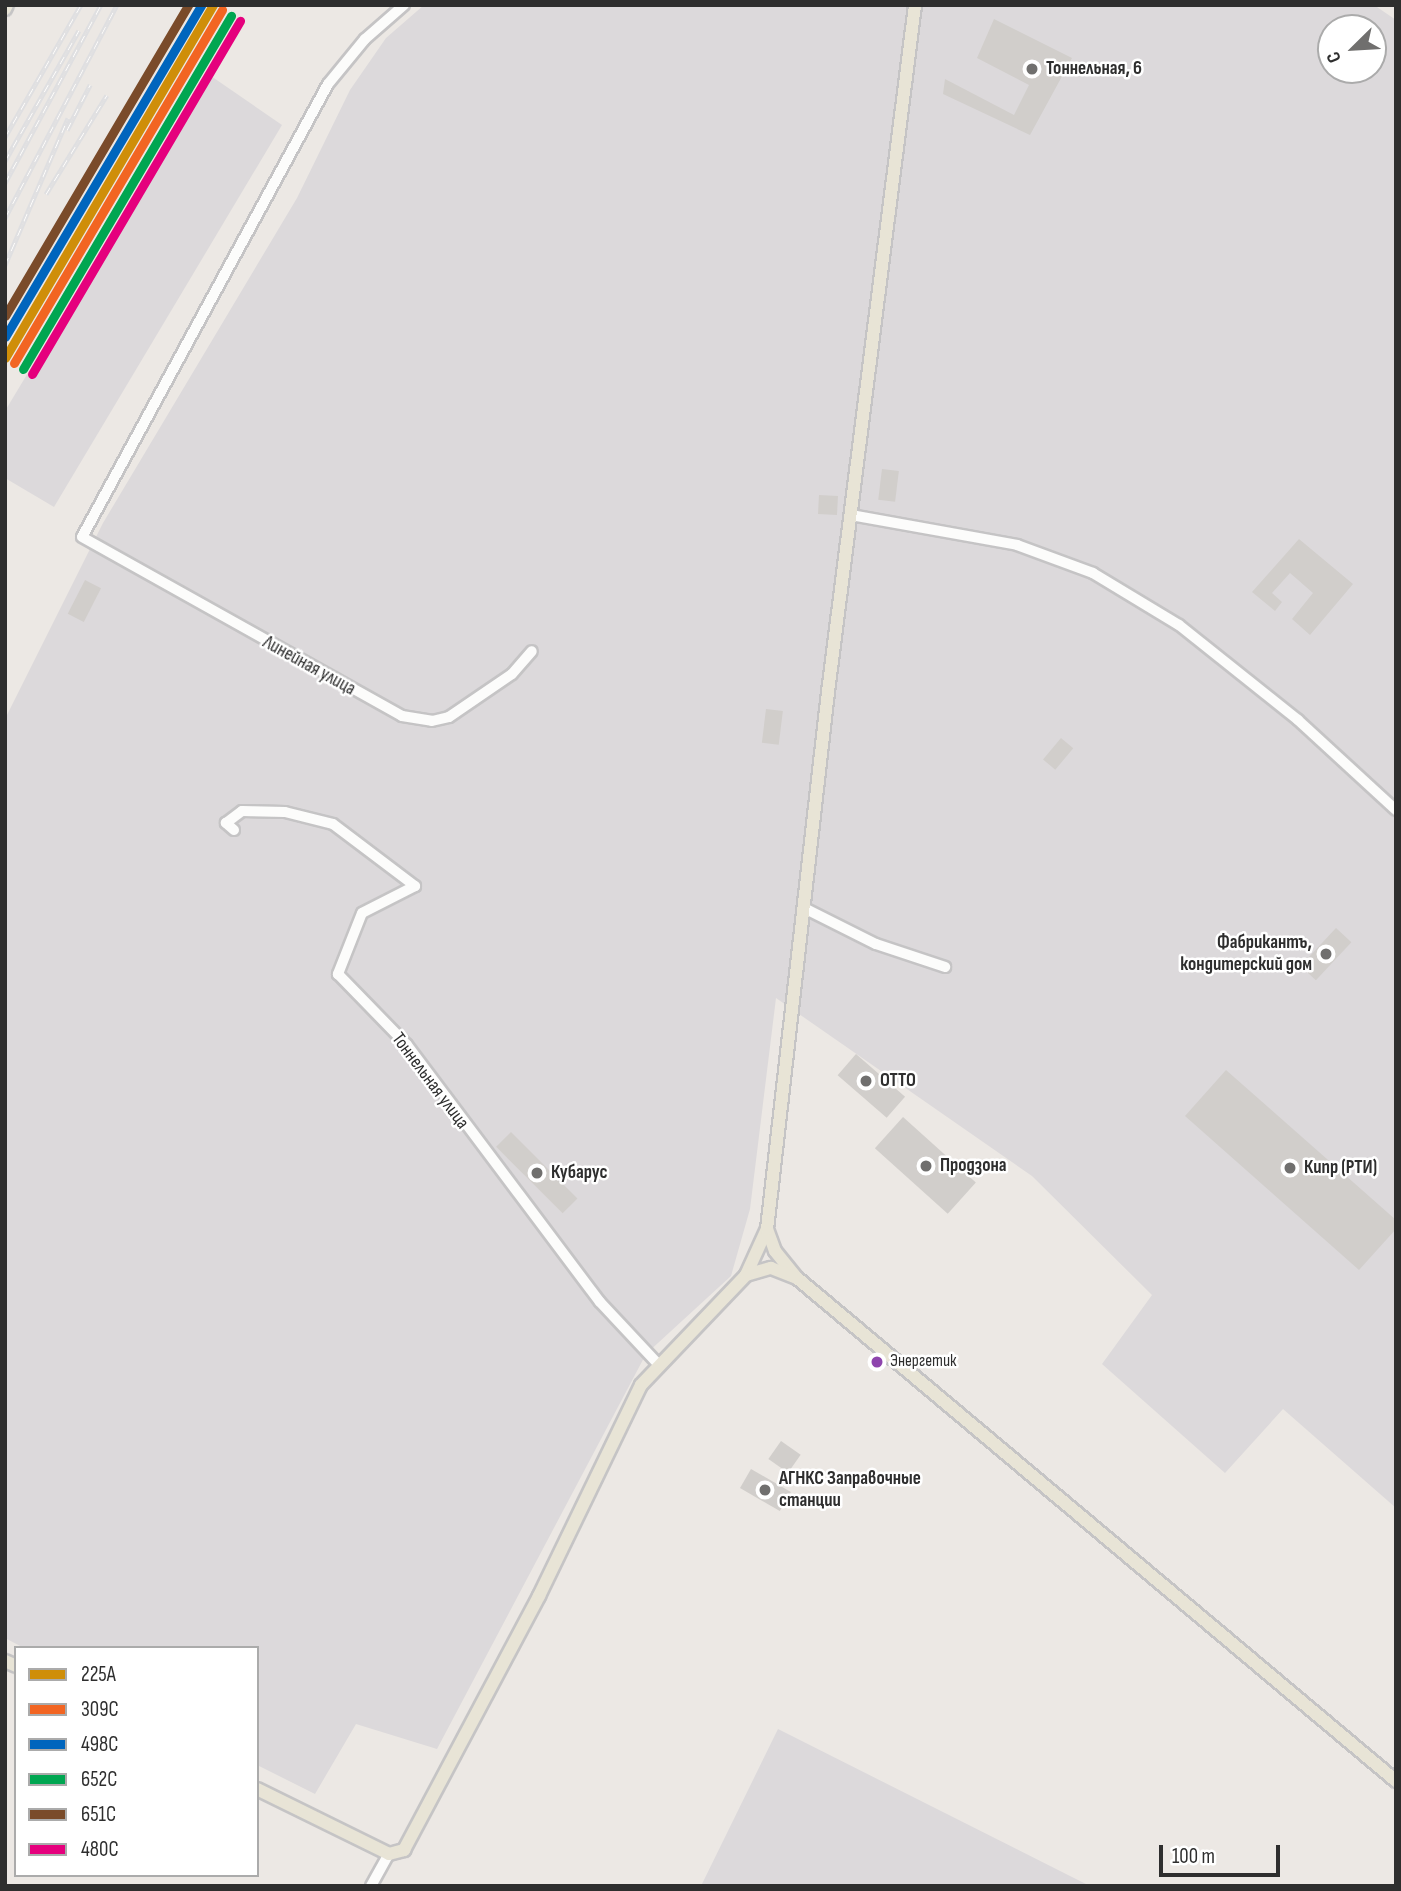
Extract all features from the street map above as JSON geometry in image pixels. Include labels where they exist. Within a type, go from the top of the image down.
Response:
[{"type":"main road","points":[[259,1790],[389,1854],[411,1842],[539,1596],[641,1385],[746,1275],[767,1229],[851,515],[915,5]]},
{"type":"main road","points":[[767,1229],[775,1251],[797,1278],[1396,1781]]},
{"type":"main road","points":[[746,1275],[771,1268],[797,1278]]},
{"type":"street","name":"Линейная улица","points":[[404,5],[365,39],[328,84],[82,537],[402,716],[432,721],[449,717],[512,674],[533,651]]},
{"type":"street","points":[[851,515],[1017,545],[1093,573],[1179,625],[1298,720],[1396,810]]},
{"type":"street","name":"Тоннельная улица","points":[[234,830],[226,823],[242,811],[285,812],[333,824],[415,886],[362,913],[338,974],[407,1045],[600,1302],[659,1365]]},
{"type":"street","points":[[806,909],[876,944],[945,967]]},
{"type":"street","points":[[371,1886],[389,1854]]},
{"type":"shaded area","points":[[424,5],[1374,5],[1396,20],[1396,1508],[1283,1409],[1225,1473],[1102,1364],[1152,1295],[1032,1176],[776,998],[750,1209],[731,1276],[646,1354],[437,1749],[356,1724],[315,1794],[259,1766],[259,1646],[20,1646],[5,1638],[5,719],[103,523],[297,198],[350,90],[386,38]]},
{"type":"shaded area","points":[[208,74],[282,125],[54,507],[5,478],[5,411]]},
{"type":"shaded area","points":[[778,1729],[1070,1876],[1090,1886],[701,1886]]},
{"type":"building","name":"Тоннельная, 6","points":[[994,19],[1072,58],[1030,135],[943,94],[945,79],[1014,115],[1029,85],[977,58]]},
{"type":"building","points":[[882,469],[899,471],[895,502],[878,500]]},
{"type":"building","points":[[819,495],[838,496],[837,515],[818,514]]},
{"type":"building","points":[[1299,539],[1353,584],[1310,635],[1292,619],[1313,593],[1290,573],[1272,593],[1282,602],[1275,611],[1252,592]]},
{"type":"building","points":[[85,580],[101,588],[84,622],[68,614]]},
{"type":"building","points":[[766,709],[783,711],[779,745],[762,743]]},
{"type":"building","points":[[1061,738],[1073,748],[1055,770],[1043,759]]},
{"type":"building","name":"Фабрикантъ, кондитерский дом","points":[[1336,928],[1351,942],[1316,980],[1301,966]]},
{"type":"building","name":"ОТТО","points":[[856,1054],[905,1097],[887,1118],[838,1075]]},
{"type":"building","name":"Кипр (РТИ)","points":[[1226,1070],[1396,1220],[1396,1229],[1359,1270],[1185,1116]]},
{"type":"building","name":"Продзона","points":[[903,1117],[976,1183],[948,1214],[875,1148]]},
{"type":"building","name":"Кубарус","points":[[511,1132],[577,1198],[563,1213],[496,1147]]},
{"type":"building","name":"АГНКС Заправочные станции","points":[[781,1441],[801,1455],[788,1473],[768,1459]]},
{"type":"building","name":"АГНКС Заправочные станции","points":[[751,1469],[791,1492],[780,1511],[740,1488]]},
{"type":"railway","points":[[5,137],[81,5]]},
{"type":"railway","points":[[5,183],[101,5]]},
{"type":"railway","points":[[5,218],[117,5]]},
{"type":"railway","points":[[5,161],[79,30]]},
{"type":"railway","points":[[67,130],[90,85]]},
{"type":"railway","points":[[46,194],[107,95]]},
{"type":"railway","points":[[5,265],[68,118]]},
{"type":"transit line","name":"651С","points":[[5,316],[188,5]]},
{"type":"transit line","name":"498С","points":[[5,337],[201,5]]},
{"type":"transit line","name":"225А","points":[[5,358],[213,5]]},
{"type":"transit line","name":"309С","points":[[14,363],[222,10]]},
{"type":"transit line","name":"652С","points":[[23,369],[231,16]]},
{"type":"transit line","name":"480С","points":[[32,374],[240,21]]},
{"type":"place","name":"Тоннельная, 6","points":[[1032,69]]},
{"type":"place","name":"Фабрикантъ, кондитерский дом","points":[[1326,954]]},
{"type":"place","name":"ОТТО","points":[[866,1081]]},
{"type":"place","name":"Продзона","points":[[926,1166]]},
{"type":"place","name":"Кипр (РТИ)","points":[[1290,1168]]},
{"type":"place","name":"Кубарус","points":[[537,1173]]},
{"type":"place","name":"Энергетик","points":[[877,1362]]},
{"type":"place","name":"АГНКС Заправочные станции","points":[[765,1490]]}]
